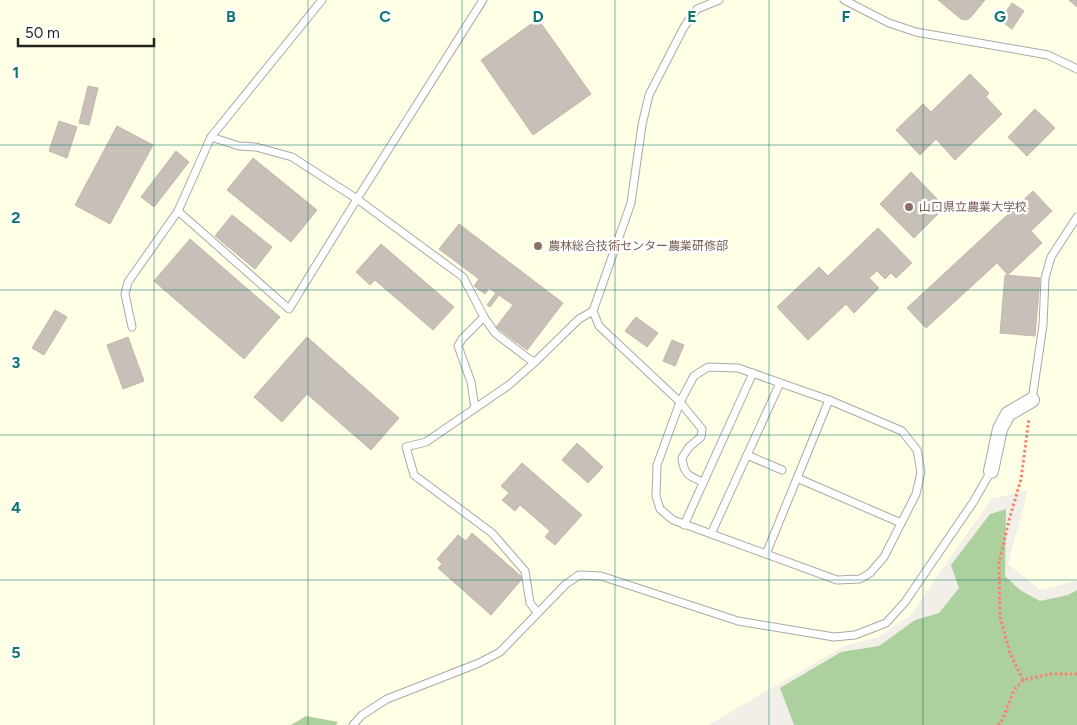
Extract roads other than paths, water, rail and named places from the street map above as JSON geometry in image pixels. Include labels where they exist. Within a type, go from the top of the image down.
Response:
[{"type":"street","points":[[991,470],[1000,429],[1008,414],[1032,400]]},
{"type":"lane","points":[[132,327],[126,294],[128,282],[178,211],[210,137],[322,0]]},
{"type":"lane","points":[[178,211],[289,309],[483,0]]},
{"type":"lane","points":[[537,612],[530,603],[525,571],[492,533],[414,475],[406,447],[426,442],[509,385],[580,319],[593,311],[631,203],[642,125],[649,95],[684,27],[697,9],[719,0]]},
{"type":"lane","points":[[844,0],[889,23],[916,32],[1048,55],[1077,68]]},
{"type":"lane","points":[[210,137],[238,146],[256,147],[292,157],[357,199],[464,277],[484,317],[495,333],[535,362]]},
{"type":"lane","points":[[1032,400],[1043,325],[1045,278],[1051,257],[1077,217]]},
{"type":"lane","points":[[593,311],[599,326],[680,402],[698,422],[702,429],[701,437],[682,458],[683,469],[689,476],[703,482]]},
{"type":"lane","points":[[475,408],[471,382],[458,346],[462,339],[484,317]]},
{"type":"lane","points":[[708,367],[738,368],[829,400],[902,431],[917,450],[921,472],[916,494],[884,558],[870,573],[860,579],[837,580],[673,520],[660,509],[656,496],[658,465],[680,402],[694,376],[708,367]]},
{"type":"lane","points":[[684,525],[753,373]]},
{"type":"lane","points":[[711,534],[780,383]]},
{"type":"lane","points":[[766,554],[829,400]]},
{"type":"lane","points":[[747,455],[782,470]]},
{"type":"lane","points":[[353,725],[362,715],[387,698],[480,663],[500,652],[566,584],[580,575],[601,576],[738,620],[834,636],[855,634],[886,623],[905,602],[974,501],[991,470]]},
{"type":"lane","points":[[797,478],[901,523]]},
{"type":"place","name":"山口県立農業大学校","points":[[909,207]]},
{"type":"place","name":"農林総合技術センター農業研修部","points":[[538,246]]}]
